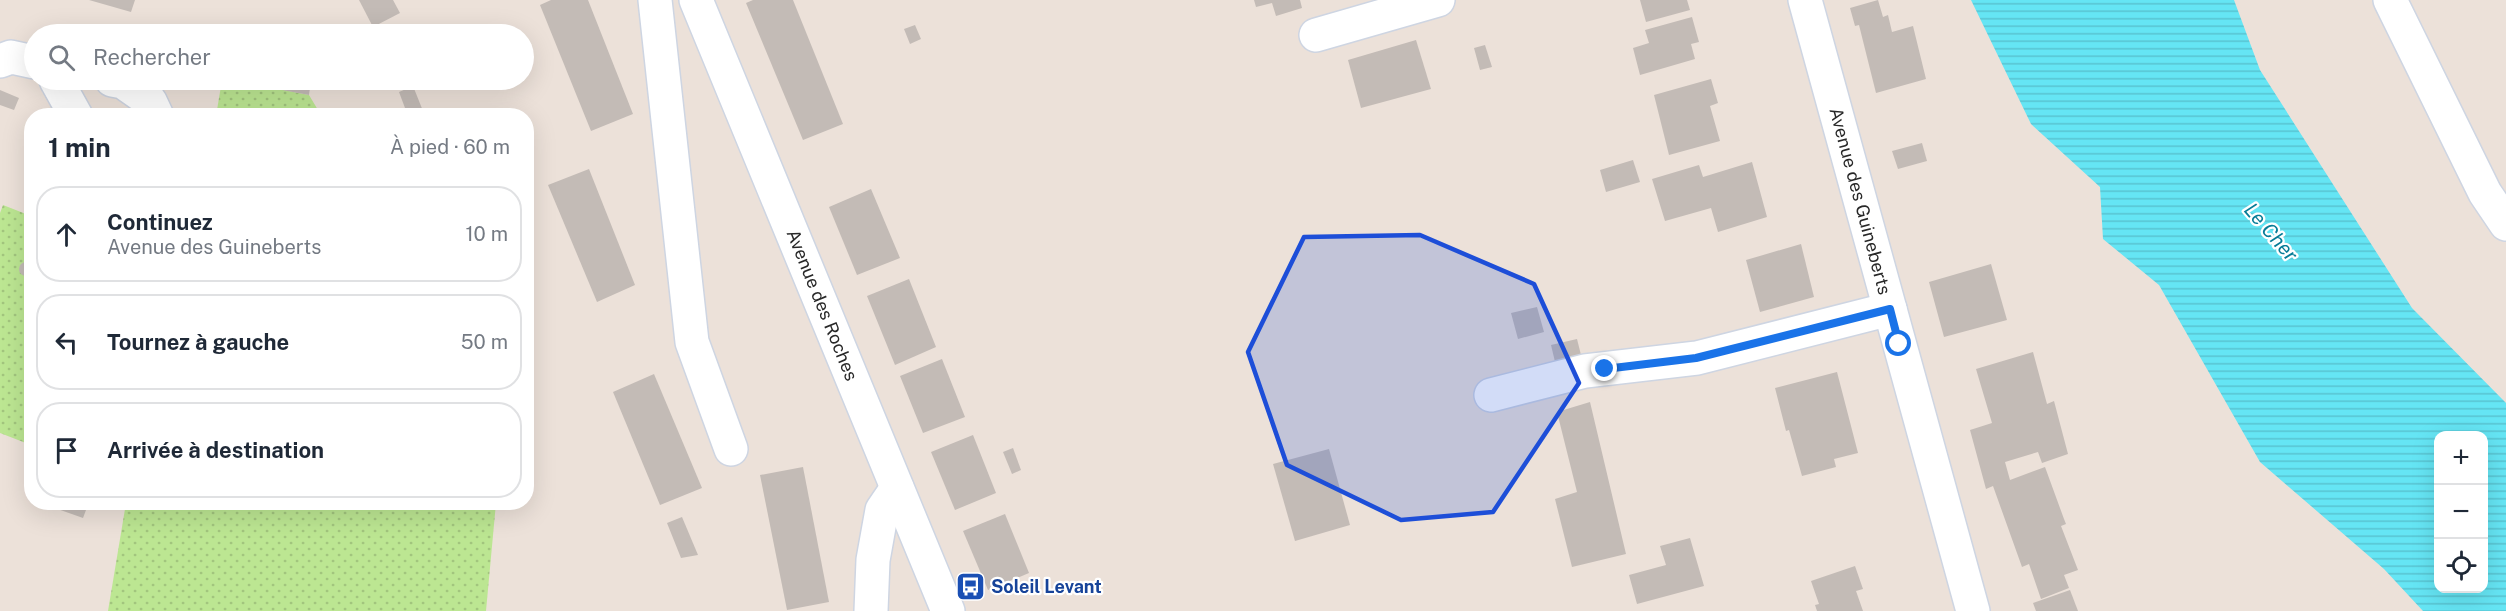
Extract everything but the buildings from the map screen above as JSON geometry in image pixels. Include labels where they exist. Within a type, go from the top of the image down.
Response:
[{"type":"street","points":[[655,0],[692,342],[731,448]]},
{"type":"street","name":"Avenue des Roches","points":[[696,0],[948,611]]},
{"type":"street","points":[[1316,35],[1404,5],[1438,0]]},
{"type":"street","name":"Avenue des Guineberts","points":[[1805,0],[1973,611]]},
{"type":"street","points":[[2390,0],[2485,193],[2506,224]]},
{"type":"street","points":[[0,61],[11,57],[24,60]]},
{"type":"street","points":[[62,90],[72,108]]},
{"type":"street","points":[[134,90],[150,101],[153,108]]},
{"type":"street","points":[[1491,395],[1585,371],[1696,358],[1890,309]]},
{"type":"street","points":[[871,611],[873,560],[882,510],[897,488]]},
{"type":"highlighted area","points":[[1420,235],[1534,284],[1579,383],[1493,512],[1401,520],[1287,465],[1248,352],[1304,237]]},
{"type":"green space","points":[[220,90],[283,90],[309,95],[317,108],[217,108]]},
{"type":"green space","points":[[3,205],[24,213],[24,442],[0,433],[0,213]]},
{"type":"green space","points":[[125,510],[495,510],[486,611],[108,611]]},
{"type":"water","name":"Le Cher","points":[[1971,0],[2234,0],[2260,70],[2412,308],[2506,403],[2506,611],[2423,611],[2384,569],[2260,462],[2159,285],[2103,239],[2100,187],[2031,124]]},
{"type":"place","name":"Soleil Levant","points":[[970,587]]},
{"type":"route","points":[[1605,369],[1696,358],[1890,309],[1899,344]]}]
